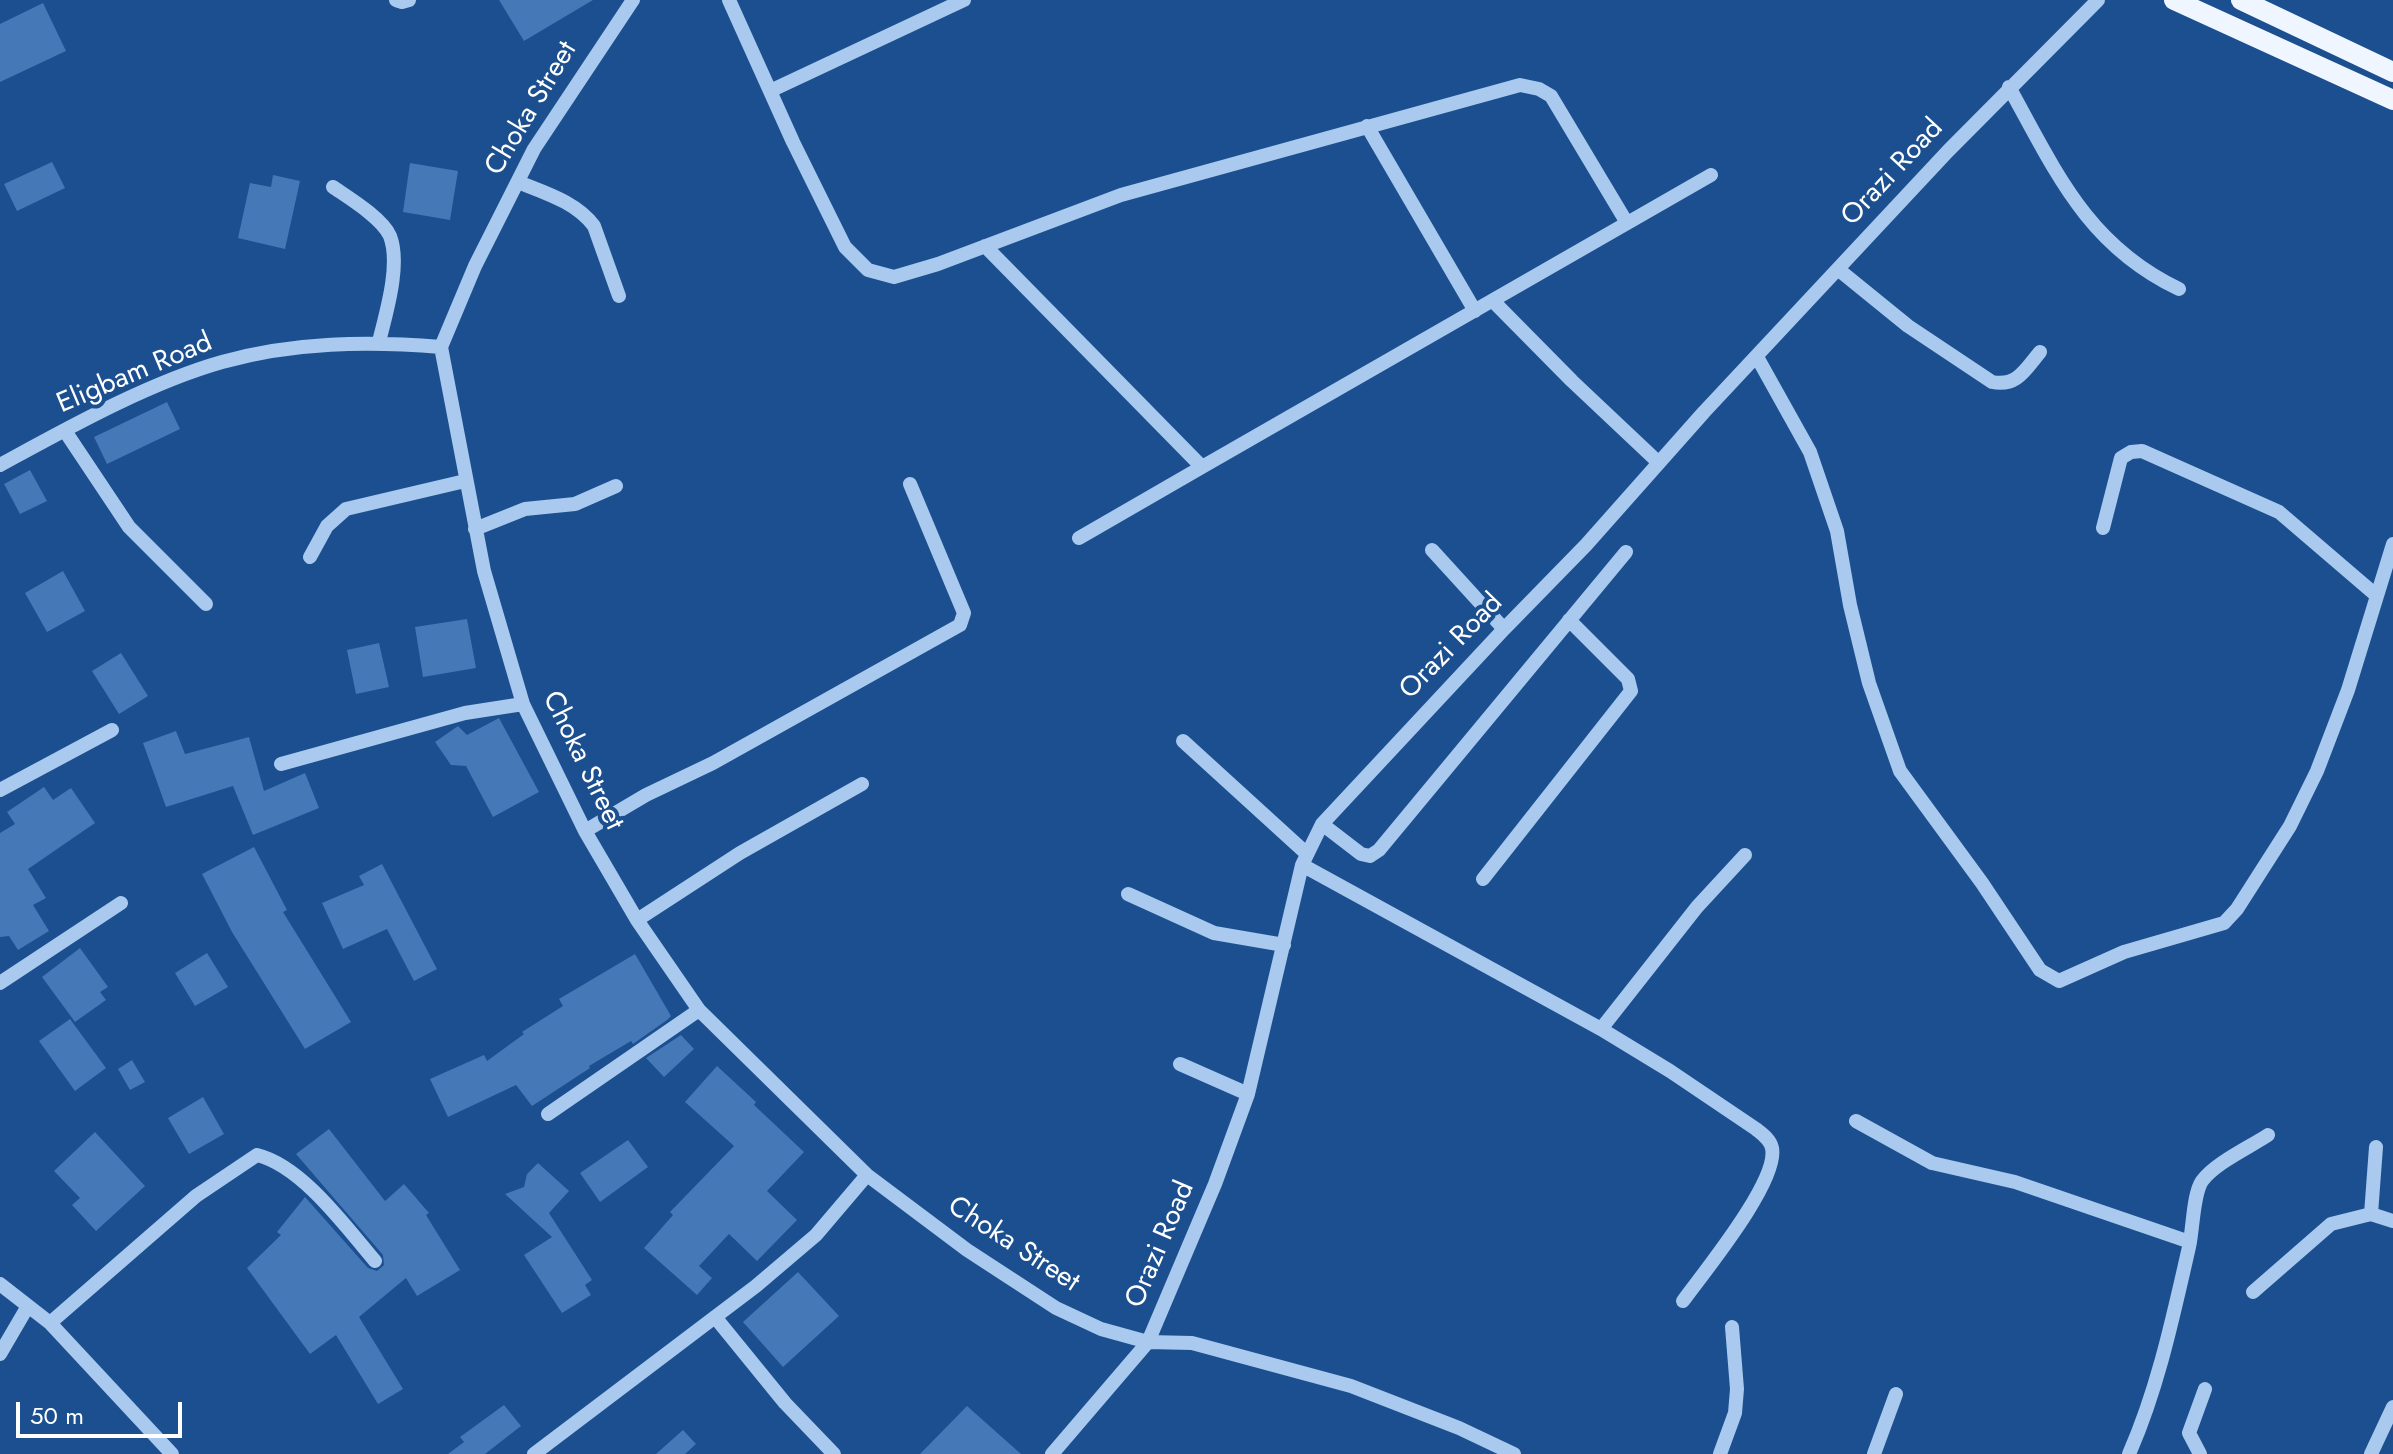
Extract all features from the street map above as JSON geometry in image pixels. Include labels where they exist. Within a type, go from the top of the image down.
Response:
[{"type":"main road","points":[[2174,0],[2393,100]]},
{"type":"main road","points":[[2241,0],[2393,72]]},
{"type":"street","points":[[396,0],[409,0]]},
{"type":"street","name":"Choka Street","points":[[633,0],[534,149],[475,266],[441,347],[484,571],[523,704],[585,831],[637,920],[699,1010],[867,1175],[967,1250],[1056,1308],[1101,1329],[1148,1342],[1192,1343],[1351,1386],[1459,1428],[1514,1454]]},
{"type":"street","points":[[729,0],[845,247],[868,270],[894,277],[1121,195],[1520,85],[1539,89],[1551,96],[1627,223]]},
{"type":"street","points":[[770,91],[964,0]]},
{"type":"street","name":"Orazi Road","points":[[1052,1454],[1148,1342],[1215,1184],[1248,1094],[1305,860],[1322,824],[1586,545],[2009,87],[2098,0]]},
{"type":"street","points":[[2009,87],[2081,210],[2107,241],[2151,276],[2179,289]]},
{"type":"street","points":[[1367,126],[1475,311]]},
{"type":"street","points":[[1079,538],[1711,175]]},
{"type":"street","points":[[518,182],[559,199],[587,217],[594,226],[619,296]]},
{"type":"street","points":[[333,187],[372,215],[389,235],[393,262],[390,295],[379,342]]},
{"type":"street","points":[[985,246],[1202,467]]},
{"type":"street","points":[[1839,270],[1908,326],[1992,382],[2005,385],[2016,380],[2040,352]]},
{"type":"street","points":[[1493,301],[1659,463]]},
{"type":"street","name":"Eligbam Road","points":[[0,465],[160,386],[222,362],[314,345],[379,342],[441,347]]},
{"type":"street","points":[[1757,357],[1810,452],[1837,531],[1850,605],[1869,683],[1900,771],[1982,883],[2040,970],[2059,981],[2124,952],[2224,923],[2237,909],[2290,826],[2317,771],[2348,690],[2393,544]]},
{"type":"street","points":[[65,431],[129,527],[206,604]]},
{"type":"street","points":[[2103,528],[2121,458],[2131,452],[2142,451],[2279,512],[2377,596]]},
{"type":"street","points":[[310,557],[327,526],[346,509],[465,481]]},
{"type":"street","points":[[585,831],[960,625],[964,613],[910,484]]},
{"type":"street","points":[[475,529],[525,509],[575,504],[616,486]]},
{"type":"street","points":[[1432,550],[1504,629]]},
{"type":"street","points":[[1322,824],[1361,854],[1370,856],[1379,850],[1626,552]]},
{"type":"street","points":[[1483,879],[1631,691],[1628,679],[1569,620]]},
{"type":"street","points":[[281,764],[465,713],[523,704]]},
{"type":"street","points":[[0,790],[112,730]]},
{"type":"street","points":[[1183,741],[1305,860],[1601,1029],[1670,1071],[1769,1140],[1773,1149],[1771,1166],[1751,1206],[1683,1301]]},
{"type":"street","points":[[637,920],[740,853],[862,784]]},
{"type":"street","points":[[1601,1029],[1697,907],[1745,855]]},
{"type":"street","points":[[1128,894],[1214,933],[1284,945]]},
{"type":"street","points":[[0,983],[121,903]]},
{"type":"street","points":[[548,1114],[699,1010]]},
{"type":"street","points":[[1180,1064],[1248,1094]]},
{"type":"street","points":[[1856,1121],[1932,1163],[2015,1182],[2190,1242]]},
{"type":"street","points":[[2129,1454],[2145,1417],[2165,1350],[2200,1183],[2211,1172],[2268,1135]]},
{"type":"street","points":[[2371,1214],[2376,1147]]},
{"type":"street","points":[[50,1323],[196,1196],[257,1155],[271,1158],[302,1182],[337,1216],[375,1261]]},
{"type":"street","points":[[534,1454],[756,1286],[816,1235],[867,1175]]},
{"type":"street","points":[[2253,1292],[2331,1224],[2371,1214],[2393,1221]]},
{"type":"street","points":[[0,1284],[50,1323],[172,1454]]},
{"type":"street","points":[[0,1354],[28,1306]]},
{"type":"street","points":[[715,1317],[785,1403],[834,1454]]},
{"type":"street","points":[[1720,1454],[1735,1413],[1737,1389],[1732,1327]]},
{"type":"street","points":[[2200,1454],[2189,1433],[2205,1389]]},
{"type":"street","points":[[1874,1454],[1896,1394]]},
{"type":"street","points":[[2371,1454],[2393,1407]]},
{"type":"building","points":[[499,0],[593,0],[524,41]]},
{"type":"building","points":[[43,3],[66,51],[0,82],[0,24]]},
{"type":"building","points":[[52,162],[65,188],[17,211],[4,184]]},
{"type":"building","points":[[410,163],[458,171],[450,220],[403,212]]},
{"type":"building","points":[[273,175],[300,181],[285,249],[238,238],[250,183],[271,187]]},
{"type":"building","points":[[167,402],[180,429],[107,464],[94,437]]},
{"type":"building","points":[[30,470],[47,501],[20,514],[4,484]]},
{"type":"building","points":[[63,571],[85,611],[47,632],[25,593]]},
{"type":"building","points":[[467,619],[476,668],[423,677],[415,627]]},
{"type":"building","points":[[379,643],[389,687],[356,694],[347,650]]},
{"type":"building","points":[[121,653],[148,696],[119,714],[92,671]]},
{"type":"building","points":[[499,718],[539,792],[493,817],[466,766],[451,765],[435,742],[458,726],[467,735]]},
{"type":"building","points":[[176,731],[185,754],[249,737],[264,791],[305,773],[319,808],[253,835],[233,786],[166,807],[143,743]]},
{"type":"building","points":[[44,787],[53,800],[71,788],[95,823],[28,869],[46,898],[33,905],[49,931],[18,950],[9,936],[0,937],[0,833],[15,824],[7,812]]},
{"type":"building","points":[[254,847],[287,910],[283,912],[351,1022],[305,1049],[232,932],[202,874]]},
{"type":"building","points":[[382,864],[437,969],[414,981],[387,929],[343,949],[322,903],[364,885],[359,876]]},
{"type":"building","points":[[80,948],[108,987],[100,992],[106,1000],[75,1022],[42,977]]},
{"type":"building","points":[[207,953],[228,987],[195,1006],[175,973]]},
{"type":"building","points":[[635,954],[671,1016],[667,1020],[633,1044],[631,1041],[589,1066],[532,1106],[516,1085],[448,1117],[430,1079],[484,1055],[487,1061],[524,1034],[522,1032],[563,1006],[559,999]]},
{"type":"building","points":[[70,1019],[106,1068],[75,1091],[39,1041]]},
{"type":"building","points":[[681,1035],[694,1049],[664,1077],[646,1058]]},
{"type":"building","points":[[132,1060],[145,1082],[130,1090],[118,1069]]},
{"type":"building","points":[[717,1066],[804,1152],[767,1191],[797,1220],[757,1261],[729,1234],[699,1266],[712,1278],[697,1295],[644,1248],[673,1215],[670,1212],[734,1146],[685,1102]]},
{"type":"building","points":[[203,1097],[224,1134],[189,1154],[168,1118]]},
{"type":"building","points":[[329,1129],[385,1201],[404,1184],[429,1213],[426,1215],[460,1270],[417,1296],[406,1278],[359,1317],[403,1389],[378,1404],[336,1335],[310,1354],[247,1268],[281,1235],[277,1232],[305,1197],[368,1268],[377,1271],[384,1265],[383,1255],[296,1154]]},
{"type":"building","points":[[95,1132],[145,1186],[96,1231],[72,1205],[80,1198],[54,1171]]},
{"type":"building","points":[[628,1140],[648,1167],[600,1202],[580,1173]]},
{"type":"building","points":[[538,1163],[569,1191],[549,1213],[592,1280],[585,1285],[591,1295],[562,1313],[524,1255],[552,1237],[505,1194],[524,1187],[527,1174]]},
{"type":"building","points":[[798,1272],[839,1316],[783,1367],[743,1322]]},
{"type":"building","points":[[504,1405],[521,1426],[485,1454],[448,1454],[464,1442],[460,1437]]},
{"type":"building","points":[[967,1406],[1021,1454],[920,1454]]},
{"type":"building","points":[[683,1430],[696,1444],[685,1454],[656,1454]]}]
